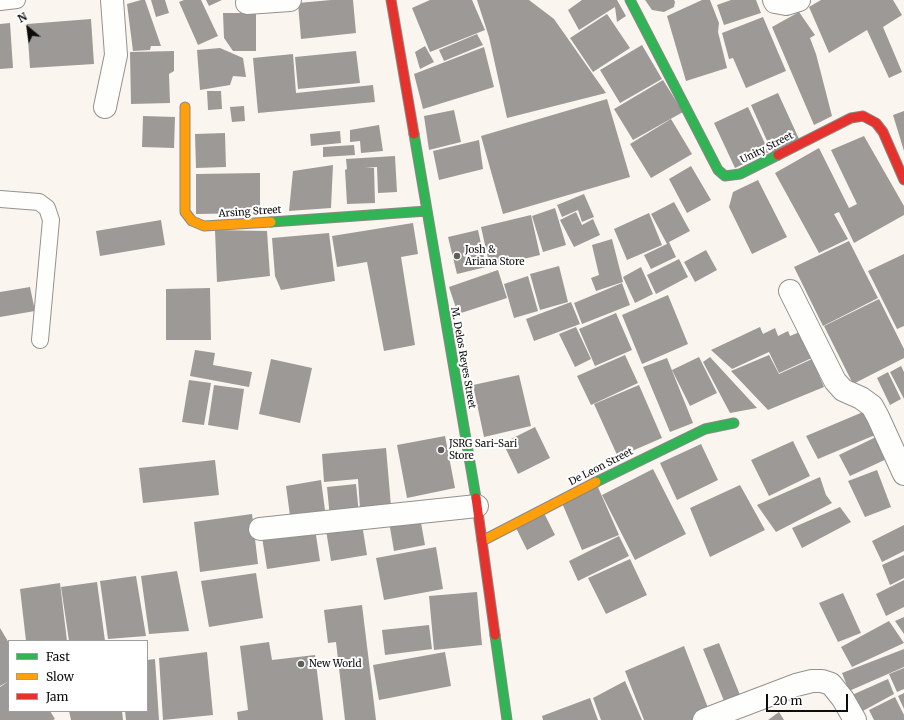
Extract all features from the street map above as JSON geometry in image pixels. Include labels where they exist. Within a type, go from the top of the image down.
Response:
[{"type":"street","points":[[105,107],[116,55],[112,0]]},
{"type":"street","points":[[247,3],[290,0]]},
{"type":"street","name":"M. Delos Reyes Street","points":[[391,0],[477,506],[507,720]]},
{"type":"street","name":"Unity Street","points":[[630,0],[718,170],[725,176],[740,174],[851,118],[863,116],[876,123],[883,132],[904,180]]},
{"type":"street","points":[[774,0],[775,2],[786,4],[799,0]]},
{"type":"street","name":"Arsing Street","points":[[185,107],[185,212],[192,221],[204,226],[427,211]]},
{"type":"street","points":[[790,291],[835,381],[843,390],[861,398],[872,406],[904,474]]},
{"type":"street","name":"De Leon Street","points":[[482,541],[618,470],[705,430],[734,423]]},
{"type":"street","points":[[260,529],[477,506]]},
{"type":"street","points":[[704,720],[774,692],[812,681],[822,681],[831,684],[843,699],[855,720]]},
{"type":"lane","points":[[0,2],[17,0]]},
{"type":"lane","points":[[0,199],[39,202],[47,208],[51,220],[40,340]]},
{"type":"building","points":[[145,0],[161,46],[151,46],[150,50],[133,51],[127,4]]},
{"type":"building","points":[[151,0],[165,0],[169,13],[156,17]]},
{"type":"building","points":[[184,0],[201,0],[218,36],[198,45],[179,2]]},
{"type":"building","points":[[206,0],[222,0],[209,6]]},
{"type":"building","points":[[353,0],[356,33],[301,39],[298,3]]},
{"type":"building","points":[[430,0],[472,0],[485,30],[430,52],[412,8]]},
{"type":"building","points":[[477,0],[529,0],[554,19],[606,93],[507,118],[489,37]]},
{"type":"building","points":[[582,0],[617,0],[626,16],[617,22],[615,7],[579,30],[568,10]]},
{"type":"building","points":[[645,0],[674,0],[675,2],[674,7],[664,12],[652,10]]},
{"type":"building","points":[[702,0],[710,0],[719,23],[718,32],[727,68],[686,81],[667,16]]},
{"type":"building","points":[[731,0],[756,0],[761,13],[724,25],[717,5]]},
{"type":"building","points":[[821,0],[893,0],[902,15],[883,27],[902,72],[889,78],[867,30],[829,53],[809,7]]},
{"type":"building","points":[[799,12],[815,35],[810,38],[816,54],[832,116],[814,125],[772,27]]},
{"type":"building","points":[[223,13],[256,13],[256,51],[233,51],[224,38]]},
{"type":"building","points":[[607,14],[630,48],[593,72],[570,38]]},
{"type":"building","points":[[763,17],[786,71],[746,88],[733,58],[729,59],[722,33]]},
{"type":"building","points":[[91,19],[94,64],[30,68],[27,24]]},
{"type":"building","points":[[10,23],[13,68],[0,69],[0,24]]},
{"type":"building","points":[[477,34],[483,45],[444,61],[439,50]]},
{"type":"building","points":[[642,45],[662,79],[620,103],[600,70]]},
{"type":"building","points":[[425,46],[434,62],[420,69],[415,52]]},
{"type":"building","points":[[484,47],[494,87],[423,109],[414,74]]},
{"type":"building","points":[[220,48],[243,58],[246,77],[233,76],[230,85],[200,90],[197,50]]},
{"type":"building","points":[[174,51],[174,71],[169,74],[170,103],[131,104],[130,52]]},
{"type":"building","points":[[356,51],[360,83],[298,89],[295,57]]},
{"type":"building","points":[[293,54],[296,93],[373,85],[375,102],[258,113],[253,58]]},
{"type":"building","points":[[663,80],[683,112],[633,140],[614,109]]},
{"type":"building","points":[[207,91],[221,91],[222,109],[208,110]]},
{"type":"building","points":[[778,93],[799,139],[772,152],[751,105]]},
{"type":"building","points":[[607,99],[630,177],[503,214],[481,136]]},
{"type":"building","points":[[244,106],[245,121],[232,122],[230,107]]},
{"type":"building","points":[[748,107],[769,152],[735,168],[714,123]]},
{"type":"building","points":[[454,110],[461,142],[429,150],[424,116]]},
{"type":"building","points":[[904,111],[904,151],[893,115]]},
{"type":"building","points":[[143,116],[175,117],[174,148],[142,147]]},
{"type":"building","points":[[671,119],[692,154],[651,178],[630,144]]},
{"type":"building","points":[[379,125],[383,151],[361,153],[360,141],[350,142],[350,130]]},
{"type":"building","points":[[340,131],[341,143],[311,146],[310,134]]},
{"type":"building","points":[[225,133],[226,167],[196,168],[195,134]]},
{"type":"building","points":[[864,136],[904,206],[904,215],[854,243],[839,212],[834,214],[848,239],[819,253],[775,173],[819,148],[849,208],[857,204],[831,150]]},
{"type":"building","points":[[479,140],[483,169],[439,180],[433,151]]},
{"type":"building","points":[[354,145],[355,155],[323,157],[323,147]]},
{"type":"building","points":[[395,156],[397,192],[378,193],[377,167],[365,168],[374,168],[375,203],[347,204],[345,170],[347,169],[346,159]]},
{"type":"building","points":[[333,165],[331,208],[289,211],[293,171]]},
{"type":"building","points":[[691,166],[711,200],[687,213],[669,179]]},
{"type":"building","points":[[260,173],[260,213],[196,214],[196,174]]},
{"type":"building","points":[[758,180],[787,237],[752,254],[729,207],[733,192]]},
{"type":"building","points":[[584,194],[594,217],[582,222],[578,210],[562,217],[557,205]]},
{"type":"building","points":[[674,202],[690,231],[669,242],[676,257],[651,269],[644,255],[667,244],[651,214]]},
{"type":"building","points":[[555,208],[566,245],[543,252],[532,216]]},
{"type":"building","points":[[576,212],[582,225],[593,219],[600,235],[574,247],[560,220]]},
{"type":"building","points":[[649,213],[662,245],[627,260],[614,229]]},
{"type":"building","points":[[531,215],[540,255],[490,267],[481,227]]},
{"type":"building","points":[[161,220],[165,245],[100,256],[96,231]]},
{"type":"building","points":[[413,223],[418,254],[401,257],[415,345],[384,351],[367,262],[337,267],[332,236]]},
{"type":"building","points":[[215,230],[267,231],[270,276],[217,282]]},
{"type":"building","points":[[478,230],[486,267],[457,274],[448,237]]},
{"type":"building","points":[[329,233],[335,281],[281,290],[275,276],[272,238]]},
{"type":"building","points":[[612,239],[623,282],[596,291],[591,278],[599,275],[592,245]]},
{"type":"building","points":[[849,241],[878,298],[823,326],[794,267]]},
{"type":"building","points":[[706,250],[717,270],[695,282],[684,262]]},
{"type":"building","points":[[904,254],[904,326],[897,329],[868,271]]},
{"type":"building","points":[[679,259],[688,277],[656,294],[647,275]]},
{"type":"building","points":[[559,266],[568,302],[540,310],[530,274]]},
{"type":"building","points":[[641,267],[653,294],[635,303],[623,277]]},
{"type":"building","points":[[498,270],[507,298],[458,314],[449,287]]},
{"type":"building","points":[[528,276],[538,311],[514,318],[504,284]]},
{"type":"building","points":[[622,283],[630,305],[582,324],[574,303]]},
{"type":"building","points":[[30,287],[35,311],[0,317],[0,292]]},
{"type":"building","points":[[210,288],[211,340],[166,340],[166,289]]},
{"type":"building","points":[[668,295],[688,344],[642,364],[622,315]]},
{"type":"building","points":[[879,299],[904,349],[904,358],[853,384],[824,326]]},
{"type":"building","points":[[571,302],[580,324],[534,341],[526,319]]},
{"type":"building","points":[[616,313],[632,350],[595,366],[579,329]]},
{"type":"building","points":[[576,327],[591,359],[575,367],[559,334]]},
{"type":"building","points":[[760,327],[763,334],[775,328],[778,336],[788,331],[790,336],[802,331],[814,357],[779,373],[769,352],[732,369],[711,350]]},
{"type":"building","points":[[195,350],[215,353],[213,365],[252,372],[249,387],[190,376]]},
{"type":"building","points":[[625,355],[638,383],[591,405],[577,376]]},
{"type":"building","points":[[769,355],[779,374],[812,359],[824,387],[768,410],[731,371]]},
{"type":"building","points":[[699,357],[717,393],[690,406],[672,370]]},
{"type":"building","points":[[710,357],[757,408],[730,413],[703,362]]},
{"type":"building","points":[[667,358],[693,423],[670,432],[643,367]]},
{"type":"building","points":[[271,359],[312,368],[300,423],[259,414]]},
{"type":"building","points":[[901,366],[904,372],[904,399],[890,372]]},
{"type":"building","points":[[888,372],[901,399],[890,405],[877,378]]},
{"type":"building","points":[[519,375],[531,426],[484,437],[473,385]]},
{"type":"building","points":[[189,380],[211,383],[204,425],[182,422]]},
{"type":"building","points":[[214,385],[244,389],[238,430],[208,425]]},
{"type":"building","points":[[639,385],[662,438],[618,457],[594,404]]},
{"type":"building","points":[[863,412],[875,435],[818,459],[806,436]]},
{"type":"building","points":[[535,427],[550,458],[518,474],[503,443]]},
{"type":"building","points":[[880,435],[891,457],[850,476],[839,455]]},
{"type":"building","points":[[445,436],[455,488],[407,498],[397,445]]},
{"type":"building","points":[[793,441],[810,476],[769,496],[751,460]]},
{"type":"building","points":[[701,444],[718,480],[677,500],[660,463]]},
{"type":"building","points":[[386,448],[391,506],[360,509],[358,479],[324,482],[322,454]]},
{"type":"building","points":[[215,460],[219,495],[143,503],[139,468]]},
{"type":"building","points":[[653,469],[686,534],[635,560],[602,495]]},
{"type":"building","points":[[877,470],[891,507],[865,517],[848,481]]},
{"type":"building","points":[[820,477],[826,495],[832,503],[776,532],[757,505]]},
{"type":"building","points":[[321,480],[326,518],[291,523],[286,486]]},
{"type":"building","points":[[356,484],[359,514],[330,518],[327,487]]},
{"type":"building","points":[[597,485],[619,535],[582,550],[562,503]]},
{"type":"building","points":[[740,485],[765,530],[710,557],[690,508]]},
{"type":"building","points":[[840,507],[851,522],[802,548],[792,528]]},
{"type":"building","points":[[544,513],[555,535],[527,550],[516,528]]},
{"type":"building","points":[[252,514],[258,564],[200,572],[194,522]]},
{"type":"building","points":[[420,517],[425,545],[394,551],[389,522]]},
{"type":"building","points":[[362,524],[367,555],[331,561],[326,530]]},
{"type":"building","points":[[904,525],[904,551],[882,562],[872,541]]},
{"type":"building","points":[[315,529],[320,561],[267,569],[262,537]]},
{"type":"building","points":[[619,536],[629,556],[578,581],[569,561]]},
{"type":"building","points":[[436,547],[443,589],[384,600],[376,558]]},
{"type":"building","points":[[904,555],[904,578],[890,585],[882,565]]},
{"type":"building","points":[[630,559],[647,595],[606,614],[588,578]]},
{"type":"building","points":[[177,571],[189,631],[149,634],[141,576]]},
{"type":"building","points":[[256,573],[263,618],[209,627],[201,581]]},
{"type":"building","points":[[136,576],[146,636],[108,639],[100,581]]},
{"type":"building","points":[[904,580],[904,607],[886,616],[876,594]]},
{"type":"building","points":[[97,582],[105,640],[69,640],[61,587]]},
{"type":"building","points":[[60,583],[67,640],[26,640],[20,589]]},
{"type":"building","points":[[477,592],[482,645],[434,650],[429,596]]},
{"type":"building","points":[[843,593],[861,633],[838,642],[819,603]]},
{"type":"building","points":[[362,605],[376,720],[345,720],[336,642],[328,643],[324,610]]},
{"type":"building","points":[[904,617],[904,634],[895,621]]},
{"type":"building","points":[[889,621],[904,643],[852,667],[841,647]]},
{"type":"building","points":[[429,625],[432,649],[385,655],[382,630]]},
{"type":"building","points":[[0,628],[8,641],[8,682],[0,686]]},
{"type":"building","points":[[269,642],[272,660],[315,655],[323,720],[238,720],[237,712],[248,710],[240,646]]},
{"type":"building","points":[[719,643],[740,695],[724,701],[703,649]]},
{"type":"building","points":[[684,646],[710,713],[694,720],[644,720],[625,671]]},
{"type":"building","points":[[904,649],[904,667],[849,691],[842,673]]},
{"type":"building","points":[[207,652],[213,715],[163,720],[159,658]]},
{"type":"building","points":[[445,652],[451,686],[379,700],[373,665]]},
{"type":"building","points":[[155,659],[159,720],[126,720],[125,712],[148,712],[148,660]]},
{"type":"building","points":[[904,668],[904,689],[897,692],[889,674]]},
{"type":"building","points":[[888,679],[894,694],[861,712],[852,695]]},
{"type":"building","points":[[625,681],[642,720],[601,720],[593,698]]},
{"type":"building","points":[[8,682],[8,712],[51,712],[55,719],[0,720],[0,687]]},
{"type":"building","points":[[904,693],[904,709],[898,696]]},
{"type":"building","points":[[895,697],[904,715],[904,720],[874,720],[869,710]]},
{"type":"building","points":[[590,698],[598,720],[543,720],[542,716]]},
{"type":"building","points":[[69,712],[122,712],[123,720],[71,720]]},
{"type":"building","points":[[779,712],[784,720],[768,720]]},
{"type":"traffic: fast","points":[[630,0],[718,170],[725,176],[740,174],[778,155]]},
{"type":"traffic: fast","points":[[414,134],[476,498]]},
{"type":"traffic: fast","points":[[271,222],[427,211]]},
{"type":"traffic: fast","points":[[596,482],[705,429],[734,423]]},
{"type":"traffic: fast","points":[[495,635],[507,720]]},
{"type":"traffic: slow","points":[[185,107],[185,212],[192,221],[204,226],[271,222]]},
{"type":"traffic: slow","points":[[482,541],[596,482]]},
{"type":"traffic: jam","points":[[391,0],[414,134]]},
{"type":"traffic: jam","points":[[778,155],[851,118],[863,116],[876,123],[883,132],[904,180]]},
{"type":"traffic: jam","points":[[476,498],[495,635]]},
{"type":"place","name":"Josh & Ariana Store","points":[[457,256]]},
{"type":"place","name":"JSRG Sari-Sari Store","points":[[441,450]]},
{"type":"place","name":"New World","points":[[301,664]]}]
